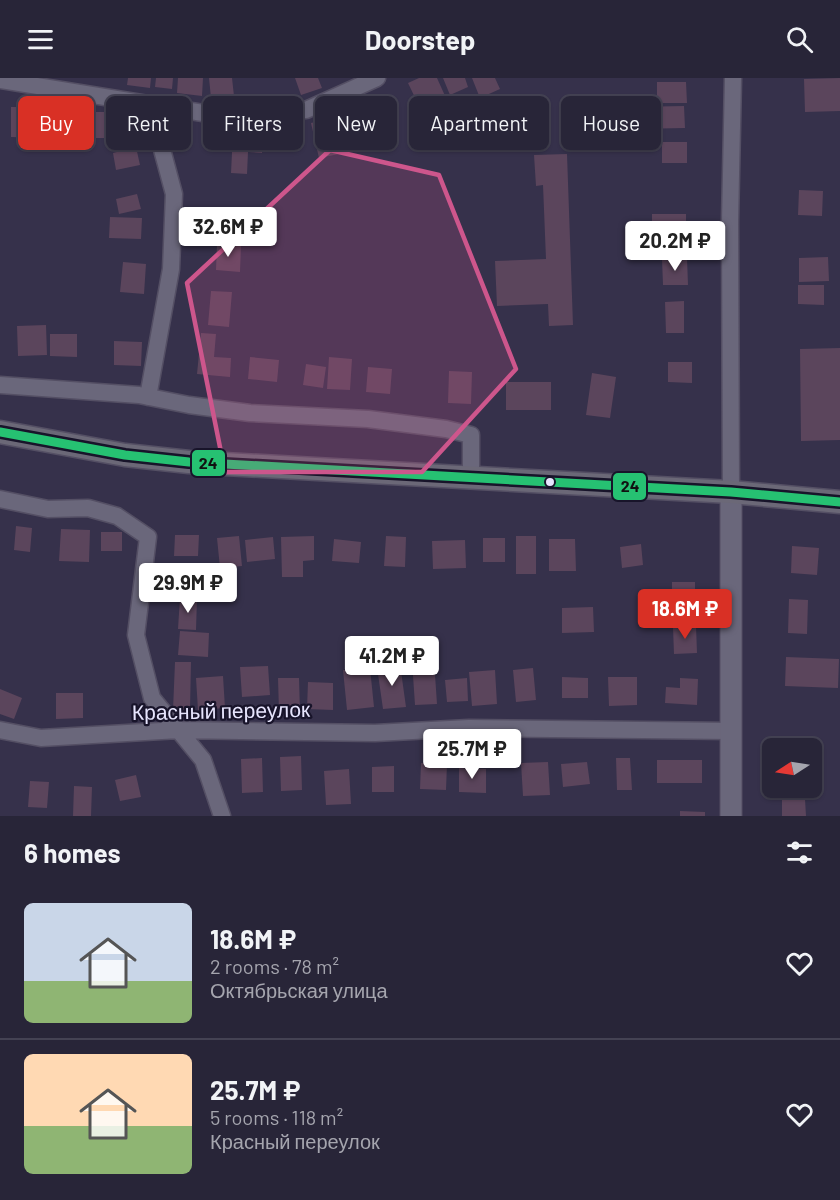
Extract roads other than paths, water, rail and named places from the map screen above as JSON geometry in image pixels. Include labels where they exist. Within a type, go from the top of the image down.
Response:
[{"type":"main road","points":[[0,432],[114,453],[189,462],[731,492],[840,502]]},
{"type":"street","points":[[191,111],[203,113],[306,111],[377,78]]},
{"type":"street","points":[[730,816],[730,222],[733,78]]},
{"type":"street","points":[[0,80],[106,98]]},
{"type":"street","points":[[148,397],[171,269],[174,194],[162,150]]},
{"type":"street","points":[[0,385],[148,397],[250,413],[368,419],[446,429],[471,435],[471,477]]},
{"type":"street","points":[[0,499],[48,509],[98,511],[117,516],[148,537],[136,635],[152,698],[203,760],[222,816]]},
{"type":"street","name":"Красный переулок","points":[[0,730],[41,738],[179,730],[731,730]]}]
